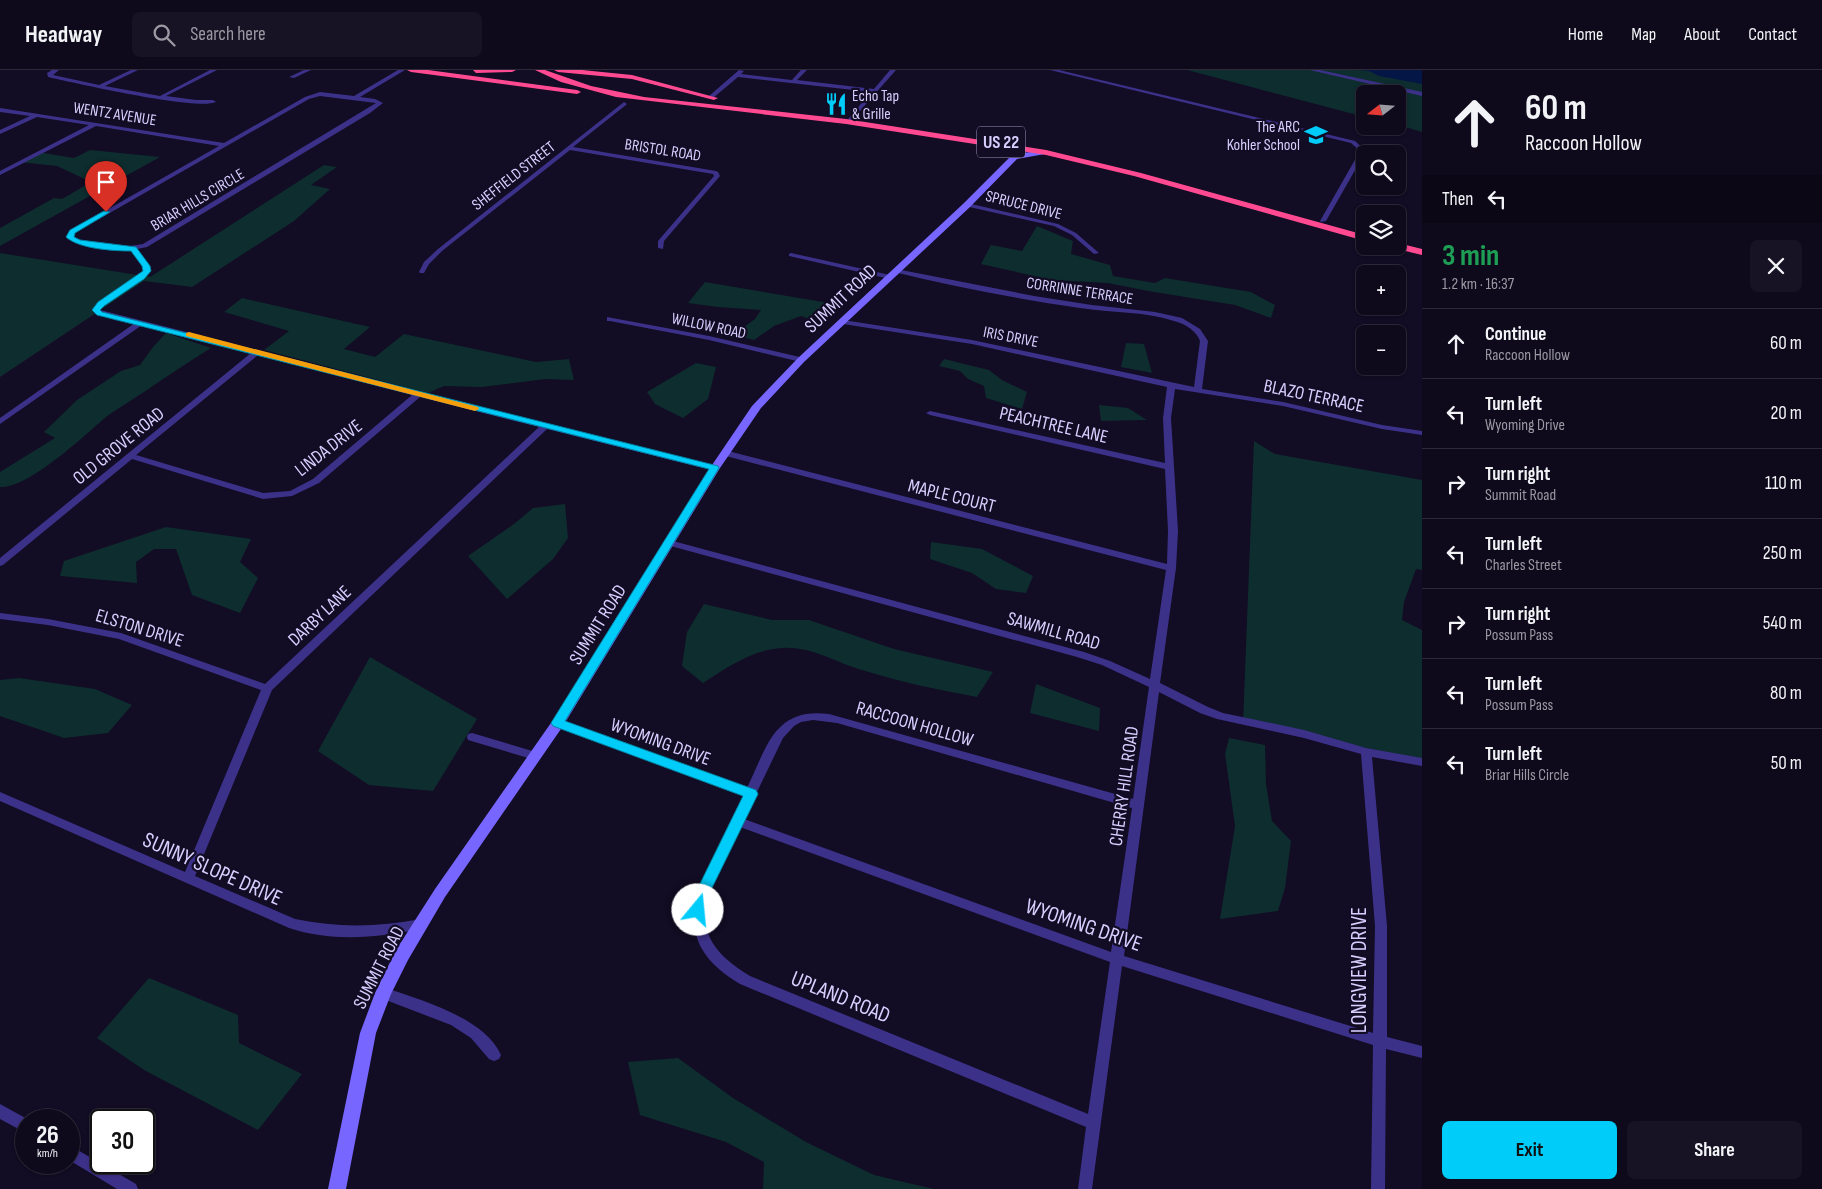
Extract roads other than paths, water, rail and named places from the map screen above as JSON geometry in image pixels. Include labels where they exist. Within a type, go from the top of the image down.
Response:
[{"type":"highway","points":[[411,70],[468,75],[646,100],[712,101]]},
{"type":"highway","points":[[430,82],[494,70],[512,70]]},
{"type":"highway","name":"US 22","points":[[540,70],[566,82],[598,90],[712,101],[851,119],[1084,157],[1356,230]]},
{"type":"highway","points":[[558,70],[632,77]]},
{"type":"highway","name":"US 22","points":[[612,70],[712,101],[1012,152],[1042,152],[1184,186],[1356,235]]},
{"type":"highway","points":[[415,80],[413,78],[415,75],[426,71]]},
{"type":"highway","points":[[618,97],[623,100],[624,104],[646,100]]},
{"type":"highway","points":[[1406,242],[1422,246]]},
{"type":"highway","points":[[1406,248],[1422,252]]},
{"type":"main road","name":"SUMMIT ROAD","points":[[337,1189],[368,1033],[382,993],[421,924],[558,723],[715,468],[757,406],[801,360],[967,205],[1012,152]]},
{"type":"street","points":[[56,70],[50,73],[50,76],[161,97],[196,102],[214,102]]},
{"type":"street","points":[[101,86],[135,70]]},
{"type":"street","points":[[161,97],[214,70]]},
{"type":"street","points":[[292,77],[308,70]]},
{"type":"street","points":[[356,97],[402,70]]},
{"type":"street","points":[[712,101],[742,70]]},
{"type":"street","points":[[793,82],[804,70]]},
{"type":"street","points":[[851,119],[893,70]]},
{"type":"street","points":[[1053,70],[1352,142],[1363,151],[1323,221]]},
{"type":"street","points":[[1313,70],[1422,94]]},
{"type":"street","points":[[737,74],[874,91]]},
{"type":"street","name":"BRIAR HILLS CIRCLE","points":[[331,94],[356,97],[377,100],[380,103],[151,243],[133,248],[118,248],[78,242],[71,239],[70,236],[77,228],[310,96],[331,94]]},
{"type":"street","name":"SHEFFIELD STREET","points":[[422,272],[426,263],[440,250],[624,104]]},
{"type":"street","name":"WENTZ AVENUE","points":[[0,110],[226,145]]},
{"type":"street","points":[[0,132],[36,115]]},
{"type":"street","points":[[0,173],[96,124]]},
{"type":"street","name":"BRISTOL ROAD","points":[[569,148],[716,173],[717,176],[661,241],[661,248]]},
{"type":"street","name":"SPRUCE DRIVE","points":[[967,205],[1056,225],[1074,234],[1096,252]]},
{"type":"street","points":[[133,248],[146,266],[147,271],[101,304],[96,310],[100,313],[715,468]]},
{"type":"street","points":[[791,255],[893,274]]},
{"type":"street","name":"CORRINNE TERRACE","points":[[893,274],[1079,306],[1159,315],[1180,320],[1203,336],[1198,390]]},
{"type":"street","name":"WILLOW ROAD","points":[[610,319],[696,335],[801,360]]},
{"type":"street","points":[[0,422],[140,322]]},
{"type":"street","name":"IRIS DRIVE","points":[[843,322],[972,342],[1171,386],[1198,390]]},
{"type":"street","name":"OLD GROVE ROAD","points":[[0,563],[257,352]]},
{"type":"street","name":"CHERRY HILL ROAD","points":[[1085,1189],[1171,568],[1173,531],[1167,418],[1171,386]]},
{"type":"street","name":"BLAZO TERRACE","points":[[1198,390],[1283,404],[1382,427],[1422,433]]},
{"type":"street","name":"LINDA DRIVE","points":[[130,456],[254,495],[283,495],[302,489],[316,481],[418,394]]},
{"type":"street","name":"PEACHTREE LANE","points":[[930,413],[1170,467]]},
{"type":"street","name":"DARBY LANE","points":[[188,879],[267,688],[545,426]]},
{"type":"street","name":"MAPLE COURT","points":[[726,453],[1171,568]]},
{"type":"street","name":"SAWMILL ROAD","points":[[670,543],[1080,654],[1155,685],[1204,710],[1221,716],[1304,734],[1366,752],[1422,762]]},
{"type":"street","name":"ELSTON DRIVE","points":[[0,616],[48,622],[121,636],[267,688]]},
{"type":"street","name":"RACCOON HOLLOW","points":[[738,822],[782,730],[796,720],[816,716],[838,719],[1138,805]]},
{"type":"street","name":"WYOMING DRIVE","points":[[558,723],[751,794]]},
{"type":"street","points":[[472,737],[535,756]]},
{"type":"street","name":"LONGVIEW DRIVE","points":[[1366,752],[1381,926],[1378,1189]]},
{"type":"street","name":"SUNNY SLOPE DRIVE","points":[[0,796],[275,917],[312,929],[332,932],[375,932],[421,924]]},
{"type":"street","name":"WYOMING DRIVE","points":[[738,822],[1116,959],[1380,1041],[1422,1052]]},
{"type":"street","name":"UPLAND ROAD","points":[[738,822],[701,896],[698,910],[698,925],[706,947],[716,960],[729,971],[745,980],[1094,1123]]},
{"type":"street","points":[[382,993],[456,1021],[476,1034],[494,1055]]},
{"type":"street","points":[[0,1111],[15,1120]]},
{"type":"street","points":[[80,1159],[131,1189]]},
{"type":"water","points":[[1357,70],[1422,70],[1422,84],[1379,76],[1369,71]]},
{"type":"place","name":"Echo Tap & Grille","points":[[836,104]]},
{"type":"place","name":"The ARC Kohler School","points":[[1316,135]]}]
